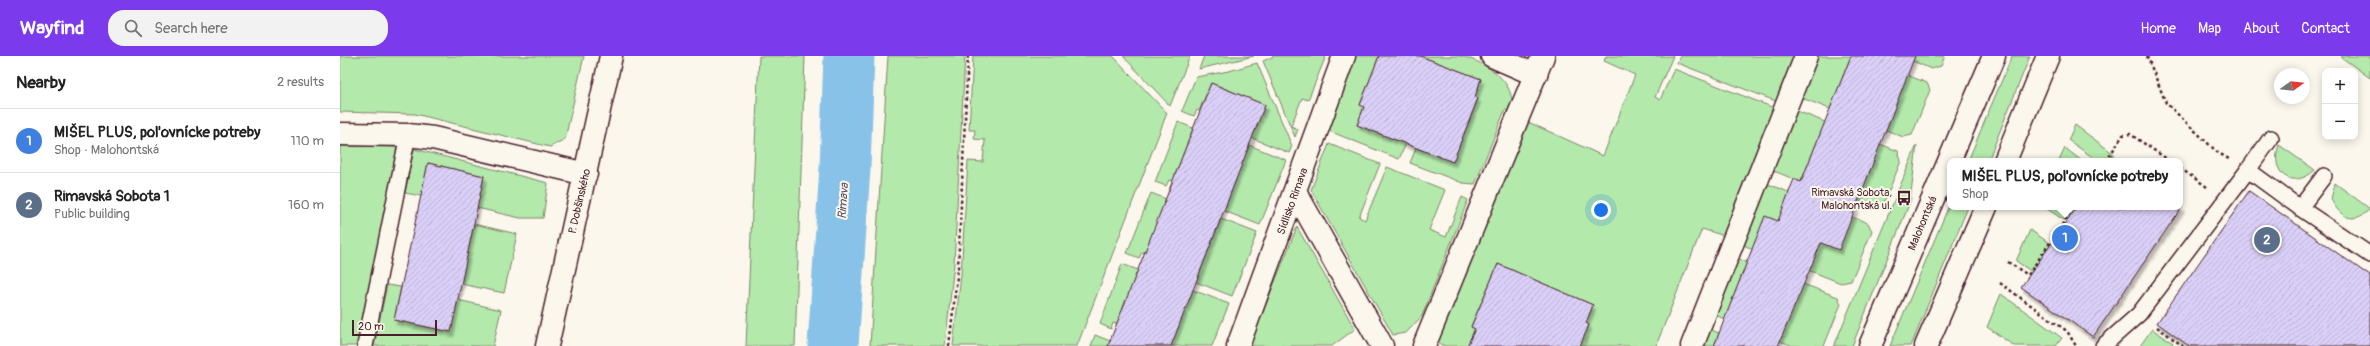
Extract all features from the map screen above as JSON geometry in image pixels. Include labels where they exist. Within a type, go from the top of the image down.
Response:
[{"type":"street","name":"P. Dobšinského","points":[[547,346],[611,56]]},
{"type":"street","name":"Sídlisko Rimava","points":[[1238,346],[1296,193],[1344,56]]},
{"type":"street","points":[[1424,346],[1539,66],[1492,56]]},
{"type":"street","points":[[1692,346],[1806,56]]},
{"type":"street","name":"Malohontská","points":[[1950,158],[1994,56]]},
{"type":"street","points":[[2006,158],[2048,56]]},
{"type":"street","points":[[340,134],[408,135],[433,138],[586,174]]},
{"type":"street","name":"Malohontská","points":[[1870,346],[1947,166]]},
{"type":"street","points":[[1296,193],[1377,344]]},
{"type":"street","points":[[1926,346],[1985,210]]},
{"type":"lane","points":[[365,346],[408,135]]},
{"type":"lane","points":[[2104,346],[2139,314],[2271,138]]},
{"type":"lane","points":[[2248,170],[2300,208],[2369,252]]},
{"type":"lane","points":[[2300,208],[2324,176]]},
{"type":"path","points":[[949,346],[958,268],[968,56]]},
{"type":"path","points":[[2146,56],[2166,103],[2217,152],[2248,170]]},
{"type":"path","points":[[2108,158],[2123,135],[2130,134],[2166,158]]},
{"type":"path","points":[[2183,170],[2226,199]]},
{"type":"path","points":[[2008,262],[2028,275],[2072,210]]},
{"type":"path","points":[[2000,283],[2067,331],[2076,346]]},
{"type":"path","points":[[2139,314],[2183,346]]},
{"type":"green space","points":[[340,56],[584,56],[565,139],[550,147],[415,114],[340,112]]},
{"type":"green space","points":[[759,56],[805,56],[795,346],[746,346]]},
{"type":"green space","points":[[888,56],[965,56],[954,264],[945,346],[870,346]]},
{"type":"green space","points":[[973,56],[1113,56],[1167,113],[1077,346],[953,346],[961,275],[968,161],[983,162],[985,140],[974,139],[975,130],[969,130]]},
{"type":"green space","points":[[1123,56],[1190,56],[1170,106]]},
{"type":"green space","points":[[1204,56],[1254,56],[1199,69]]},
{"type":"green space","points":[[1274,56],[1326,56],[1308,100],[1302,98],[1291,126],[1298,129],[1295,137],[1263,61]]},
{"type":"green space","points":[[1352,56],[1379,56],[1360,105],[1364,107],[1357,125],[1406,144],[1399,159],[1324,129]]},
{"type":"green space","points":[[1420,56],[1461,56],[1481,63],[1498,75],[1510,92],[1512,113],[1505,110],[1475,184],[1463,183],[1410,163],[1416,148],[1453,162],[1478,99],[1475,97],[1481,79]]},
{"type":"green space","points":[[1606,56],[1673,56],[1655,97],[1660,100],[1674,69],[1777,109],[1728,237],[1702,229],[1656,346],[1580,346],[1589,325],[1586,323],[1593,305],[1498,264],[1471,326],[1475,329],[1467,346],[1445,346],[1437,343],[1528,122],[1603,156],[1635,75],[1604,61]]},
{"type":"green space","points":[[1680,56],[1796,56],[1778,102],[1677,63]]},
{"type":"green space","points":[[1813,56],[1851,56],[1830,109],[1797,96]]},
{"type":"green space","points":[[1915,56],[1945,56],[1941,66],[1931,69],[1913,61]]},
{"type":"green space","points":[[2012,56],[2030,56],[1989,158],[1969,158]]},
{"type":"green space","points":[[2370,56],[2370,78],[2341,57]]},
{"type":"green space","points":[[1257,63],[1292,146],[1289,153],[1252,138],[1265,105],[1211,83],[1199,111],[1197,110],[1194,116],[1182,111],[1196,77],[1229,71]]},
{"type":"green space","points":[[1907,75],[1927,83],[1930,90],[1912,135],[1903,137],[1886,130]]},
{"type":"green space","points":[[1792,109],[1825,122],[1801,182],[1769,169]]},
{"type":"green space","points":[[1178,122],[1193,128],[1173,181],[1169,180],[1166,186],[1155,182]]},
{"type":"green space","points":[[2075,125],[2114,154],[2111,158],[2094,158],[2068,140]]},
{"type":"green space","points":[[1329,144],[1380,164],[1359,217],[1365,220],[1387,167],[1445,190],[1429,230],[1446,237],[1462,197],[1468,200],[1422,316],[1406,333],[1393,335],[1311,190]]},
{"type":"green space","points":[[1880,144],[1898,151],[1901,161],[1882,207],[1871,209],[1857,204]]},
{"type":"green space","points":[[1249,145],[1286,160],[1260,225],[1224,211]]},
{"type":"green space","points":[[1917,145],[1910,202],[1852,346],[1834,346]]},
{"type":"green space","points":[[2279,145],[2315,170],[2298,179],[2291,179],[2285,176],[2280,171],[2277,164]]},
{"type":"green space","points":[[340,146],[398,147],[358,346],[340,346]]},
{"type":"green space","points":[[2065,148],[2078,158],[2060,158]]},
{"type":"green space","points":[[414,149],[548,183],[543,218],[520,218],[477,208],[484,176],[428,163],[421,196],[405,193]]},
{"type":"green space","points":[[1763,182],[1796,195],[1785,224],[1752,249],[1740,243]]},
{"type":"green space","points":[[2335,183],[2370,209],[2358,217],[2353,218],[2343,215],[2331,199]]},
{"type":"green space","points":[[1151,193],[1166,199],[1145,253],[1142,252],[1139,258],[1127,253]]},
{"type":"green space","points":[[1947,210],[1967,210],[1911,346],[1890,346]]},
{"type":"green space","points":[[2049,210],[2075,210],[2067,222]]},
{"type":"green space","points":[[1852,217],[1868,223],[1872,231],[1851,281],[1841,283],[1808,270],[1819,242]]},
{"type":"green space","points":[[1221,219],[1257,233],[1232,296],[1196,282]]},
{"type":"green space","points":[[474,224],[517,234],[504,293],[461,284]]},
{"type":"green space","points":[[1297,227],[1355,329],[1332,346],[1255,346],[1250,344]]},
{"type":"green space","points":[[2030,230],[2051,244],[2032,272],[2016,261]]},
{"type":"green space","points":[[1734,257],[1747,262],[1725,319],[1712,314]]},
{"type":"green space","points":[[1122,264],[1138,270],[1117,324],[1113,323],[1111,329],[1100,324]]},
{"type":"green space","points":[[1803,284],[1838,297],[1841,304],[1824,346],[1793,346],[1780,341]]},
{"type":"green space","points":[[387,285],[401,287],[394,320],[450,332],[458,300],[501,310],[493,346],[374,346]]},
{"type":"green space","points":[[1193,290],[1229,304],[1212,346],[1171,346]]},
{"type":"green space","points":[[2001,294],[2062,338],[2056,346],[2014,346],[1987,327]]},
{"type":"green space","points":[[1707,328],[1719,333],[1714,346],[1699,346]]},
{"type":"green space","points":[[2152,329],[2173,343],[2171,346],[2140,346]]},
{"type":"green space","points":[[1095,335],[1110,341],[1108,346],[1091,346]]},
{"type":"building","points":[[1379,56],[1420,56],[1481,79],[1475,97],[1478,98],[1453,162],[1357,125],[1364,107],[1360,105]]},
{"type":"building","points":[[1851,56],[1915,56],[1839,250],[1821,243],[1778,346],[1714,346],[1765,216],[1778,221],[1794,179],[1801,182]]},
{"type":"building","points":[[1211,83],[1265,105],[1193,290],[1171,346],[1108,346]]},
{"type":"building","points":[[428,163],[484,176],[451,332],[394,320]]},
{"type":"building","points":[[2249,191],[2370,276],[2370,346],[2189,346],[2157,323]]},
{"type":"building","points":[[2075,210],[2180,210],[2093,337],[2021,287]]},
{"type":"building","points":[[1498,264],[1593,305],[1586,323],[1589,325],[1580,346],[1467,346],[1475,329],[1471,327]]},
{"type":"waterway","name":"Rimava","points":[[833,346],[845,168],[849,56]]},
{"type":"place","name":"Rimavská Sobota, Malohontská ul.","points":[[1904,198]]},
{"type":"place","name":"MIŠEL PLUS, poľovnícke potreby","points":[[2065,238]]},
{"type":"place","name":"Rimavská Sobota 1","points":[[2267,240]]}]
